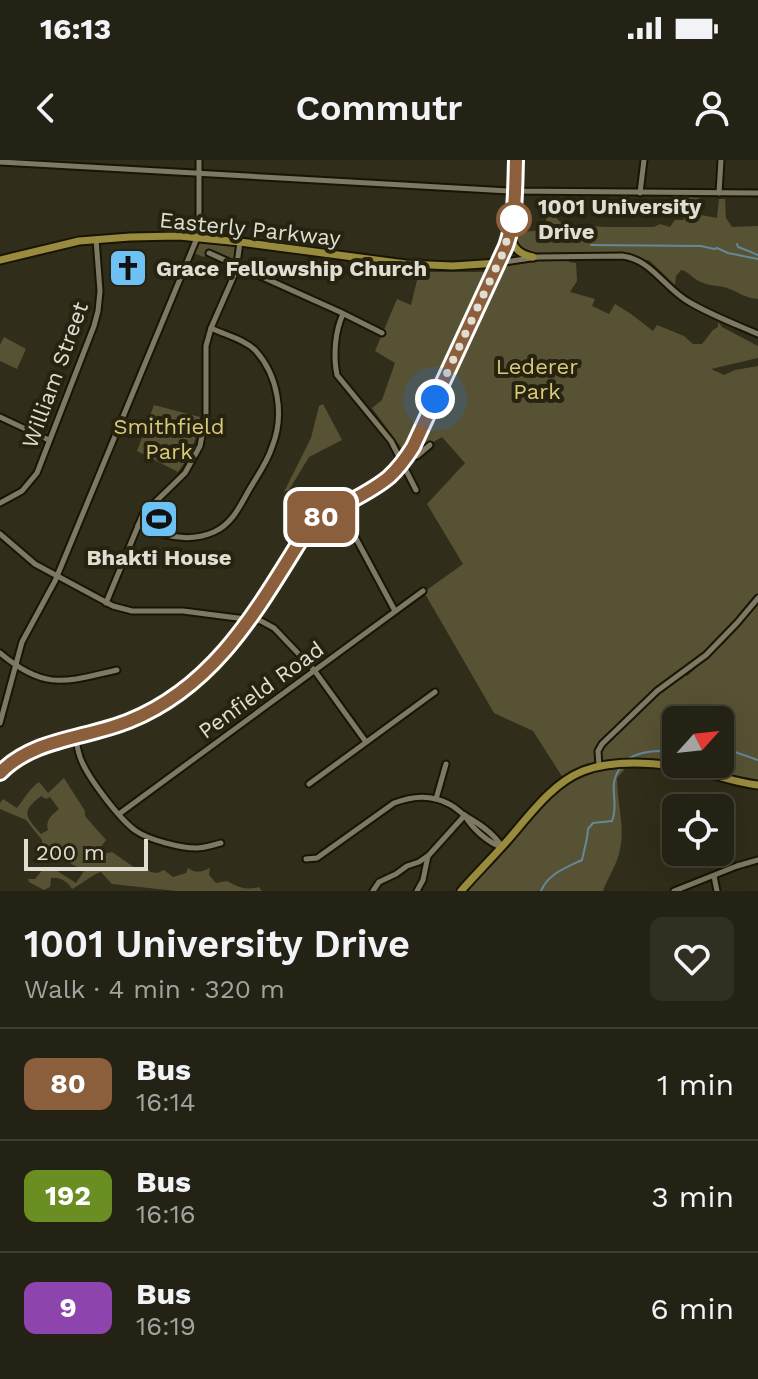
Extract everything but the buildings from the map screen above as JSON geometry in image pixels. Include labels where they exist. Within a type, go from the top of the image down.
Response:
[{"type":"main road","points":[[0,773],[39,747],[130,721],[179,693],[235,640],[305,533],[316,522],[377,486],[404,461],[510,233],[516,192],[516,160]]},
{"type":"main road","points":[[510,233],[517,250],[533,257]]},
{"type":"main road","name":"Easterly Parkway","points":[[0,260],[62,244],[148,236],[240,242],[406,264],[453,266],[498,263]]},
{"type":"main road","points":[[461,891],[552,791],[581,772],[599,766],[630,763],[692,768],[758,785]]},
{"type":"street","points":[[0,723],[25,637],[57,576],[197,238],[199,160]]},
{"type":"street","points":[[640,193],[644,160]]},
{"type":"street","points":[[719,193],[721,160]]},
{"type":"street","points":[[0,162],[516,192],[758,193]]},
{"type":"street","name":"William Street","points":[[0,503],[22,491],[33,480],[94,326],[100,291],[96,239]]},
{"type":"street","points":[[106,603],[147,509],[181,479],[197,452],[205,421],[207,340],[237,266],[240,242]]},
{"type":"street","points":[[209,253],[382,333]]},
{"type":"street","points":[[498,263],[533,257],[625,256],[644,264],[685,300],[758,334]]},
{"type":"street","points":[[343,314],[337,333],[337,375],[391,441],[404,461],[416,490]]},
{"type":"street","points":[[138,525],[173,537],[205,535],[220,529],[234,516],[274,444],[279,406],[275,385],[264,362],[250,346],[211,328]]},
{"type":"street","points":[[0,417],[49,440]]},
{"type":"street","points":[[404,461],[417,456],[430,445]]},
{"type":"street","points":[[339,507],[395,611]]},
{"type":"street","points":[[0,534],[35,564],[123,610],[183,611],[261,621],[274,628],[314,670],[366,742]]},
{"type":"street","name":"Penfield Road","points":[[119,814],[423,591]]},
{"type":"street","points":[[599,766],[598,753],[602,744],[657,691],[706,655],[758,598]]},
{"type":"street","points":[[0,653],[38,678],[58,682],[117,670]]},
{"type":"street","points":[[309,784],[435,692]]},
{"type":"street","points":[[76,738],[83,765],[133,829],[147,837],[197,848],[221,843]]},
{"type":"street","points":[[436,799],[446,764]]},
{"type":"street","points":[[306,859],[317,858],[394,803],[412,797],[436,799],[449,804],[465,815],[495,845],[502,847]]},
{"type":"street","points":[[373,891],[379,882],[429,855],[465,815]]},
{"type":"street","points":[[417,891],[429,855]]},
{"type":"street","points":[[674,891],[758,860]]},
{"type":"street","points":[[413,864],[425,866]]},
{"type":"street","points":[[714,876],[717,891]]},
{"type":"green space","points":[[682,197],[699,198],[696,214],[717,218],[719,199],[725,199],[726,218],[732,227],[758,226],[758,299],[704,283],[681,270],[676,276],[675,285],[650,261],[620,252],[528,253],[517,248],[514,235],[545,226],[547,216],[553,214],[561,223],[604,227],[654,227],[660,224],[670,227],[675,220],[684,220]]},
{"type":"green space","points":[[200,241],[235,245],[234,259],[208,251],[204,257],[193,253]]},
{"type":"green space","name":"Lederer Park","points":[[538,260],[569,260],[576,263],[577,281],[570,292],[595,299],[592,306],[609,314],[615,304],[653,331],[657,325],[684,336],[693,344],[702,344],[718,327],[718,322],[758,346],[758,358],[711,369],[724,375],[758,366],[758,595],[723,638],[684,673],[687,676],[725,642],[758,602],[758,785],[731,778],[734,778],[734,706],[662,706],[662,766],[630,763],[617,778],[621,840],[617,860],[603,891],[461,891],[565,781],[533,731],[494,713],[424,592],[463,564],[427,504],[465,463],[442,437],[413,454],[491,296],[501,267]]},
{"type":"green space","points":[[419,272],[485,272],[403,450],[372,408],[382,400],[395,363],[375,351],[397,299],[411,305]]},
{"type":"green space","points":[[4,337],[26,349],[17,369],[0,361],[0,345]]},
{"type":"green space","points":[[323,404],[342,440],[309,457],[289,490],[284,492],[311,438],[319,406]]},
{"type":"green space","name":"Smithfield Park","points":[[154,405],[200,417],[193,446],[178,472],[137,451]]},
{"type":"green space","points":[[64,778],[85,811],[85,816],[106,840],[100,848],[104,854],[112,852],[138,870],[147,867],[150,872],[157,873],[164,870],[173,877],[186,873],[188,868],[199,872],[210,868],[209,875],[216,883],[227,881],[242,888],[259,887],[262,891],[176,891],[112,884],[101,872],[72,889],[63,880],[51,878],[50,887],[44,890],[28,879],[35,879],[45,867],[51,867],[76,883],[84,871],[43,848],[42,840],[26,820],[0,809],[0,803],[3,799],[17,808],[39,782],[48,793]],"holes":[[[41,796],[46,799],[50,797],[59,809],[48,821],[48,830],[41,834],[29,819],[28,811]]]},
{"type":"waterway","points":[[737,244],[758,255]]},
{"type":"waterway","points":[[591,245],[701,246],[758,259]]},
{"type":"waterway","points":[[628,759],[651,751],[662,751]]},
{"type":"waterway","points":[[734,752],[758,760]]},
{"type":"waterway","points":[[541,891],[553,876],[582,860],[588,829],[593,823],[612,821],[614,781],[621,767]]},
{"type":"bus line","name":"80","points":[[0,773],[39,747],[130,721],[179,693],[206,671],[235,640],[305,533],[325,514],[377,486],[399,467],[413,447],[506,246],[515,209],[516,160]]},
{"type":"place","name":"1001 University Drive","points":[[514,219]]},
{"type":"place","name":"Grace Fellowship Church","points":[[128,268]]},
{"type":"place","name":"Bhakti House","points":[[159,519]]},
{"type":"route","points":[[435,399],[502,255],[514,219]]}]
